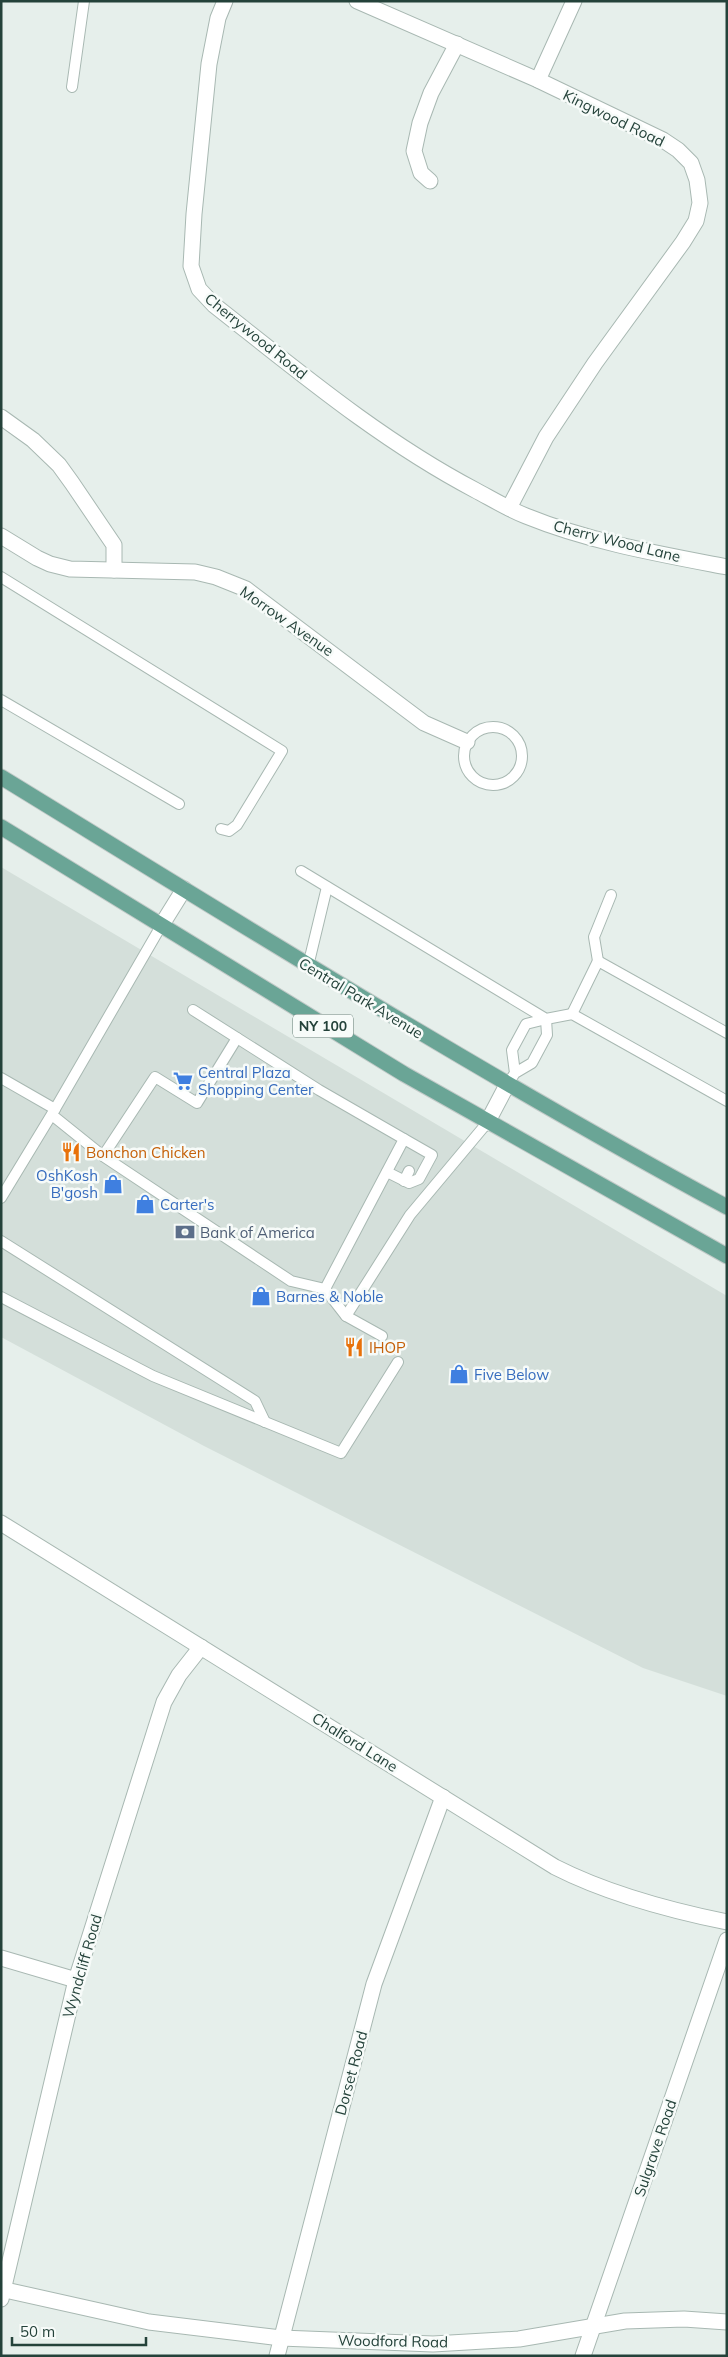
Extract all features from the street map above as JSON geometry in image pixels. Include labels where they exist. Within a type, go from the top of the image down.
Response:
[{"type":"main road","name":"Central Park Avenue","points":[[1,777],[308,966],[511,1079],[727,1207]]},
{"type":"main road","name":"NY 100","points":[[1,827],[355,1046],[487,1123],[727,1256]]},
{"type":"street","name":"Cherrywood Road","points":[[225,1],[218,18],[210,64],[194,214],[191,266],[199,288],[214,305],[359,418],[432,467],[509,508]]},
{"type":"street","name":"Kingwood Road","points":[[357,1],[538,80],[663,140],[678,150],[691,163],[697,180],[700,204],[696,221],[683,242],[595,363],[546,438],[509,508]]},
{"type":"street","points":[[538,80],[574,1]]},
{"type":"street","points":[[430,181],[421,173],[414,152],[420,123],[431,93],[457,44]]},
{"type":"street","points":[[1,417],[33,440],[59,465],[114,545],[114,570]]},
{"type":"street","name":"Cherry Wood Lane","points":[[509,508],[524,516],[576,534],[727,567]]},
{"type":"street","name":"Morrow Avenue","points":[[1,536],[50,564],[70,568],[195,572],[216,577],[246,589],[424,723],[467,742]]},
{"type":"street","points":[[161,926],[184,889]]},
{"type":"street","points":[[487,1123],[511,1079]]},
{"type":"street","name":"Chalford Lane","points":[[1,1523],[555,1867],[580,1880],[618,1894],[727,1922]]},
{"type":"street","name":"Wyndcliff Road","points":[[2,2293],[76,1980],[164,1702],[179,1675],[201,1647]]},
{"type":"street","name":"Dorset Road","points":[[277,2356],[374,1984],[444,1797]]},
{"type":"street","name":"Sulgrave Road","points":[[583,2356],[727,1940]]},
{"type":"street","points":[[1,1958],[76,1980]]},
{"type":"street","name":"Woodford Road","points":[[2,2293],[148,2322],[281,2338],[433,2344],[519,2339],[625,2321],[684,2319],[727,2322]]},
{"type":"lane","points":[[72,87],[84,1]]},
{"type":"lane","points":[[1,577],[282,752],[237,825],[229,831],[221,829]]},
{"type":"lane","points":[[1,700],[180,804]]},
{"type":"lane","points":[[489,727],[507,730],[519,744],[522,753],[522,762],[518,771],[502,784],[492,786],[474,779],[467,771],[464,762],[463,752],[467,742],[472,734],[489,727]]},
{"type":"lane","points":[[301,871],[546,1020]]},
{"type":"lane","points":[[308,966],[327,887]]},
{"type":"lane","points":[[572,1014],[598,961],[594,937],[611,895]]},
{"type":"lane","points":[[1,1198],[54,1112],[161,926]]},
{"type":"lane","points":[[598,961],[727,1034]]},
{"type":"lane","points":[[193,1010],[320,1090],[404,1139],[419,1154],[432,1155],[419,1179],[409,1183],[407,1176],[387,1172]]},
{"type":"lane","points":[[511,1079],[512,1050],[526,1024],[572,1014],[727,1100]]},
{"type":"lane","points":[[511,1079],[532,1062],[547,1035],[546,1020]]},
{"type":"lane","points":[[103,1156],[155,1077],[197,1103],[238,1038]]},
{"type":"lane","points":[[1,1078],[54,1112],[103,1156],[291,1281],[325,1289],[346,1316],[382,1336]]},
{"type":"lane","points":[[346,1316],[410,1215],[487,1123]]},
{"type":"lane","points":[[325,1289],[404,1139]]},
{"type":"lane","points":[[1,1241],[255,1401],[266,1422]]},
{"type":"lane","points":[[1,1297],[153,1376],[341,1453],[398,1362]]},
{"type":"shaded area","name":"Central Plaza Shopping Center","points":[[1,867],[727,1296],[727,1696],[643,1668],[204,1446],[1,1337]]},
{"type":"place","name":"Central Plaza Shopping Center","points":[[183,1081]]},
{"type":"place","name":"Bonchon Chicken","points":[[71,1152]]},
{"type":"place","name":"OshKosh B'gosh","points":[[113,1184]]},
{"type":"place","name":"Carter's","points":[[145,1204]]},
{"type":"place","name":"Bank of America","points":[[185,1232]]},
{"type":"place","name":"Barnes & Noble","points":[[261,1296]]},
{"type":"place","name":"IHOP","points":[[354,1347]]},
{"type":"place","name":"Five Below","points":[[459,1374]]}]
